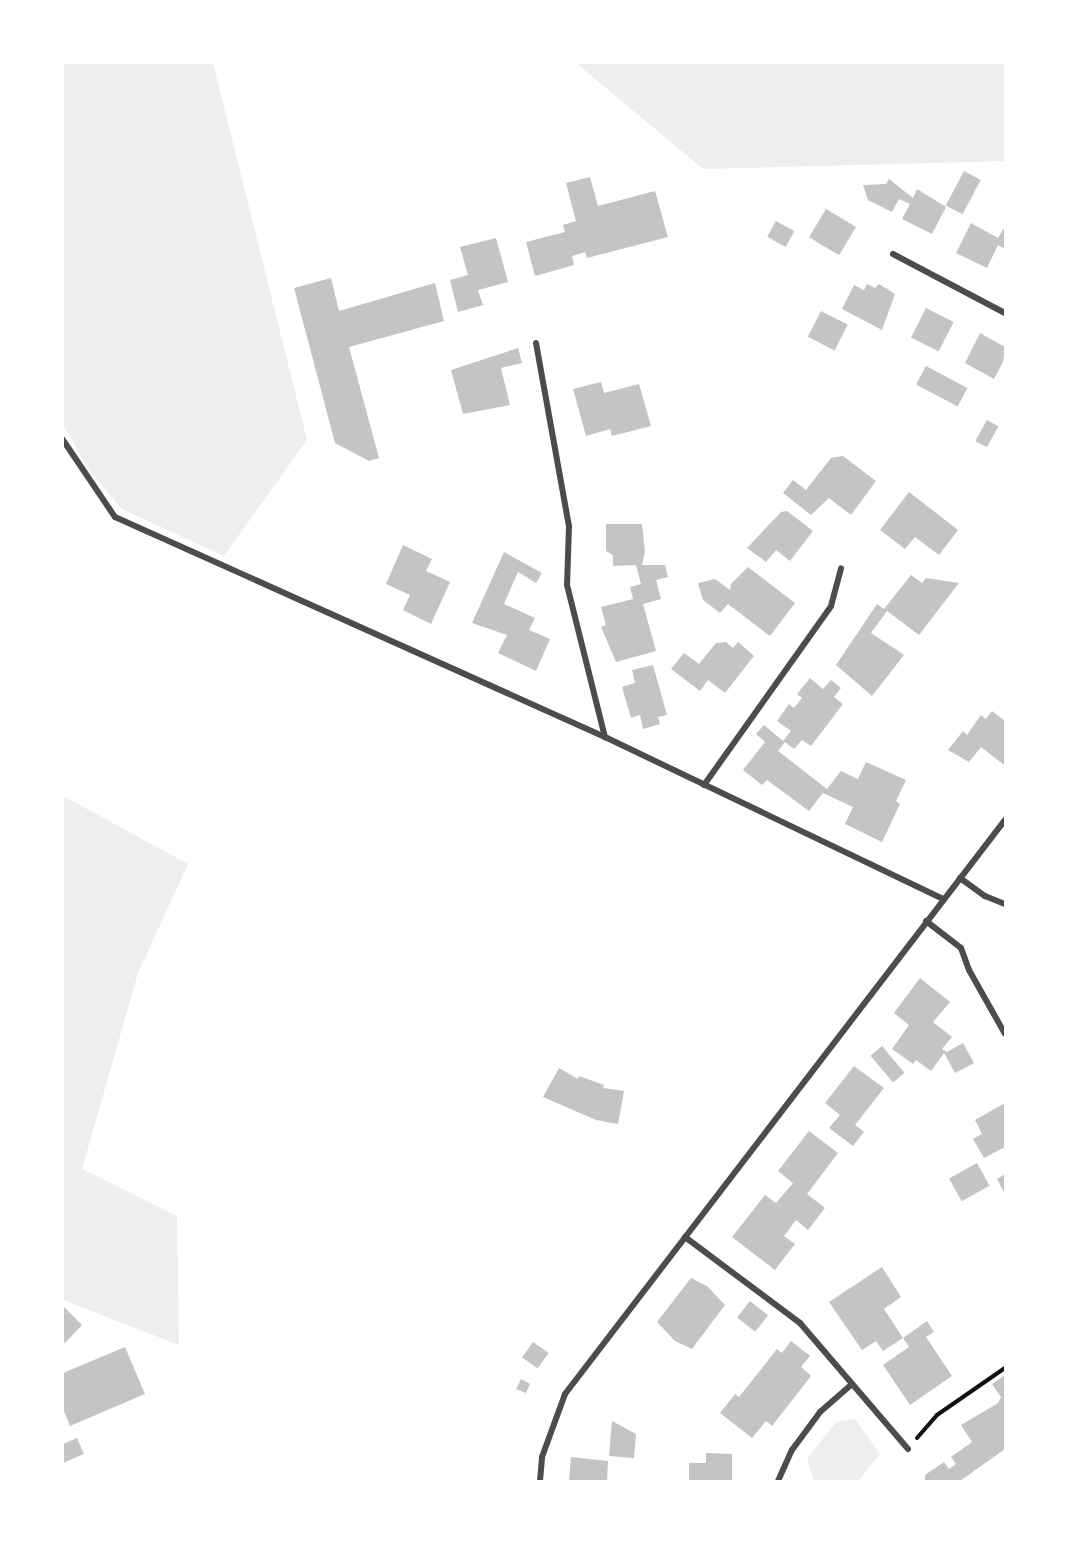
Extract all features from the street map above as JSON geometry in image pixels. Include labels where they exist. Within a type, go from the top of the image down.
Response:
[{"type":"street","points":[[893,254],[1005,313]]},
{"type":"street","points":[[536,343],[569,526],[567,585],[605,736]]},
{"type":"street","points":[[63,440],[116,517],[605,736],[943,899]]},
{"type":"street","points":[[705,784],[831,606],[842,568]]},
{"type":"street","points":[[540,1481],[542,1456],[565,1394],[1005,820]]},
{"type":"street","points":[[960,878],[985,896],[1005,904]]},
{"type":"street","points":[[926,921],[961,948],[969,970],[1005,1034]]},
{"type":"street","points":[[685,1237],[800,1323],[908,1449]]},
{"type":"street","points":[[778,1481],[792,1450],[820,1412],[851,1385]]},
{"type":"path","points":[[908,1449],[937,1415],[1005,1368]]},
{"type":"shaded area","points":[[63,63],[213,63],[307,440],[224,556],[122,509],[90,472],[63,424]]},
{"type":"shaded area","points":[[576,63],[1005,63],[1005,161],[703,169]]},
{"type":"shaded area","points":[[63,796],[188,864],[138,973],[82,1169],[177,1216],[179,1345],[63,1300]]},
{"type":"shaded area","points":[[855,1419],[880,1454],[858,1481],[814,1481],[807,1459],[836,1422]]},
{"type":"building","points":[[964,171],[981,180],[962,214],[946,205]]},
{"type":"building","points":[[590,177],[598,206],[655,191],[668,237],[587,258],[585,252],[572,256],[574,265],[535,276],[526,242],[565,232],[563,225],[576,221],[566,183]]},
{"type":"building","points":[[889,179],[913,198],[917,189],[946,207],[932,234],[902,219],[910,204],[899,199],[892,212],[868,200],[863,185],[886,184]]},
{"type":"building","points":[[826,209],[856,227],[839,255],[809,237]]},
{"type":"building","points":[[776,221],[794,231],[786,247],[767,237]]},
{"type":"building","points":[[971,223],[998,238],[1005,226],[1005,249],[998,245],[987,268],[956,253]]},
{"type":"building","points":[[496,238],[508,282],[478,290],[483,305],[458,312],[450,280],[468,275],[460,247]]},
{"type":"building","points":[[331,278],[339,311],[435,283],[444,321],[349,347],[379,458],[369,461],[335,443],[294,288]]},
{"type":"building","points":[[867,284],[875,288],[879,284],[895,294],[882,330],[842,309],[854,285],[864,290]]},
{"type":"building","points":[[926,308],[954,322],[939,351],[911,337]]},
{"type":"building","points":[[821,311],[848,325],[835,350],[808,337]]},
{"type":"building","points":[[980,333],[1005,347],[1003,362],[994,379],[965,363]]},
{"type":"building","points":[[518,348],[522,363],[501,368],[510,405],[463,414],[451,370]]},
{"type":"building","points":[[926,366],[967,388],[958,407],[916,385]]},
{"type":"building","points":[[601,382],[604,393],[639,384],[651,426],[612,436],[610,429],[586,436],[573,389]]},
{"type":"building","points":[[987,420],[998,426],[987,447],[975,441]]},
{"type":"building","points":[[843,456],[876,481],[851,515],[829,498],[811,515],[783,493],[793,480],[806,490],[831,458]]},
{"type":"building","points":[[909,492],[958,530],[939,555],[915,537],[905,549],[880,530]]},
{"type":"building","points":[[787,511],[813,531],[790,561],[776,550],[766,562],[747,548],[781,512]]},
{"type":"building","points":[[606,524],[642,524],[645,552],[642,565],[665,565],[668,577],[656,580],[661,599],[643,604],[656,651],[616,662],[601,627],[606,625],[601,607],[633,599],[630,587],[641,584],[636,565],[613,566],[613,555],[606,551]]},
{"type":"building","points":[[403,545],[432,559],[426,571],[450,582],[431,624],[403,610],[410,595],[386,584]]},
{"type":"building","points":[[504,552],[542,573],[536,583],[518,572],[504,604],[535,618],[529,630],[550,639],[536,671],[498,653],[507,635],[472,623]]},
{"type":"building","points":[[748,567],[795,603],[770,636],[728,604],[720,613],[703,600],[698,583],[715,579],[730,590],[731,584]]},
{"type":"building","points":[[911,575],[922,583],[926,578],[959,583],[919,635],[887,611],[871,633],[904,655],[872,696],[836,665],[877,604],[884,609]]},
{"type":"building","points":[[726,642],[733,648],[738,642],[754,656],[725,693],[708,680],[700,691],[671,669],[684,653],[699,664],[716,643]]},
{"type":"building","points":[[653,665],[667,715],[658,717],[660,724],[643,729],[640,715],[631,718],[622,687],[635,683],[632,670]]},
{"type":"building","points":[[810,678],[823,689],[831,680],[841,688],[834,697],[843,704],[811,746],[802,740],[794,749],[785,742],[778,751],[827,789],[841,771],[858,779],[866,762],[906,780],[896,801],[900,804],[882,842],[845,824],[853,807],[823,793],[809,811],[767,780],[762,785],[743,770],[765,742],[756,734],[764,725],[783,741],[791,731],[777,721],[789,704],[794,708],[802,698],[797,694]]},
{"type":"building","points":[[992,711],[1005,721],[1004,765],[981,747],[969,762],[948,750],[963,731],[967,735],[981,715],[986,719]]},
{"type":"building","points":[[920,978],[950,1002],[933,1022],[952,1037],[942,1049],[947,1052],[963,1043],[974,1063],[955,1073],[944,1053],[931,1071],[916,1060],[913,1064],[892,1049],[909,1025],[894,1013]]},
{"type":"building","points":[[882,1046],[904,1073],[893,1082],[871,1056]]},
{"type":"building","points":[[854,1066],[884,1088],[855,1125],[864,1132],[853,1146],[829,1128],[840,1115],[825,1103]]},
{"type":"building","points":[[559,1068],[578,1079],[579,1076],[604,1085],[603,1088],[624,1091],[618,1124],[596,1120],[543,1097]]},
{"type":"building","points":[[1005,1103],[1005,1147],[984,1158],[973,1139],[982,1134],[975,1120]]},
{"type":"building","points":[[809,1131],[838,1153],[807,1194],[825,1208],[808,1230],[796,1220],[784,1236],[795,1244],[775,1270],[732,1237],[765,1195],[776,1203],[793,1183],[778,1171]]},
{"type":"building","points":[[977,1163],[990,1186],[962,1201],[949,1179]]},
{"type":"building","points":[[1005,1174],[1005,1194],[997,1179]]},
{"type":"building","points":[[882,1267],[901,1297],[884,1309],[903,1338],[883,1351],[876,1341],[862,1350],[829,1302]]},
{"type":"building","points":[[691,1278],[707,1286],[725,1305],[692,1349],[675,1341],[657,1322]]},
{"type":"building","points":[[750,1301],[768,1315],[755,1332],[737,1318]]},
{"type":"building","points":[[63,1306],[82,1325],[65,1343],[63,1341]]},
{"type":"building","points":[[927,1321],[934,1332],[926,1337],[952,1376],[910,1405],[883,1365],[909,1347],[903,1338]]},
{"type":"building","points":[[791,1341],[810,1356],[801,1367],[811,1376],[772,1426],[766,1421],[752,1438],[720,1413],[735,1394],[739,1397],[777,1349],[782,1353]]},
{"type":"building","points":[[533,1342],[549,1353],[538,1368],[522,1358]]},
{"type":"building","points":[[125,1347],[145,1394],[70,1426],[63,1409],[63,1373]]},
{"type":"building","points":[[1005,1375],[1005,1449],[960,1481],[925,1481],[925,1475],[944,1462],[949,1469],[956,1464],[951,1457],[972,1442],[961,1425],[998,1403],[1001,1397],[992,1384]]},
{"type":"building","points":[[521,1379],[530,1384],[526,1393],[516,1389]]},
{"type":"building","points":[[612,1421],[636,1434],[634,1458],[609,1456]]},
{"type":"building","points":[[77,1438],[84,1454],[63,1463],[63,1444]]},
{"type":"building","points":[[706,1453],[732,1454],[732,1481],[689,1481],[689,1463],[706,1463]]},
{"type":"building","points":[[571,1457],[608,1461],[607,1481],[569,1481]]}]
